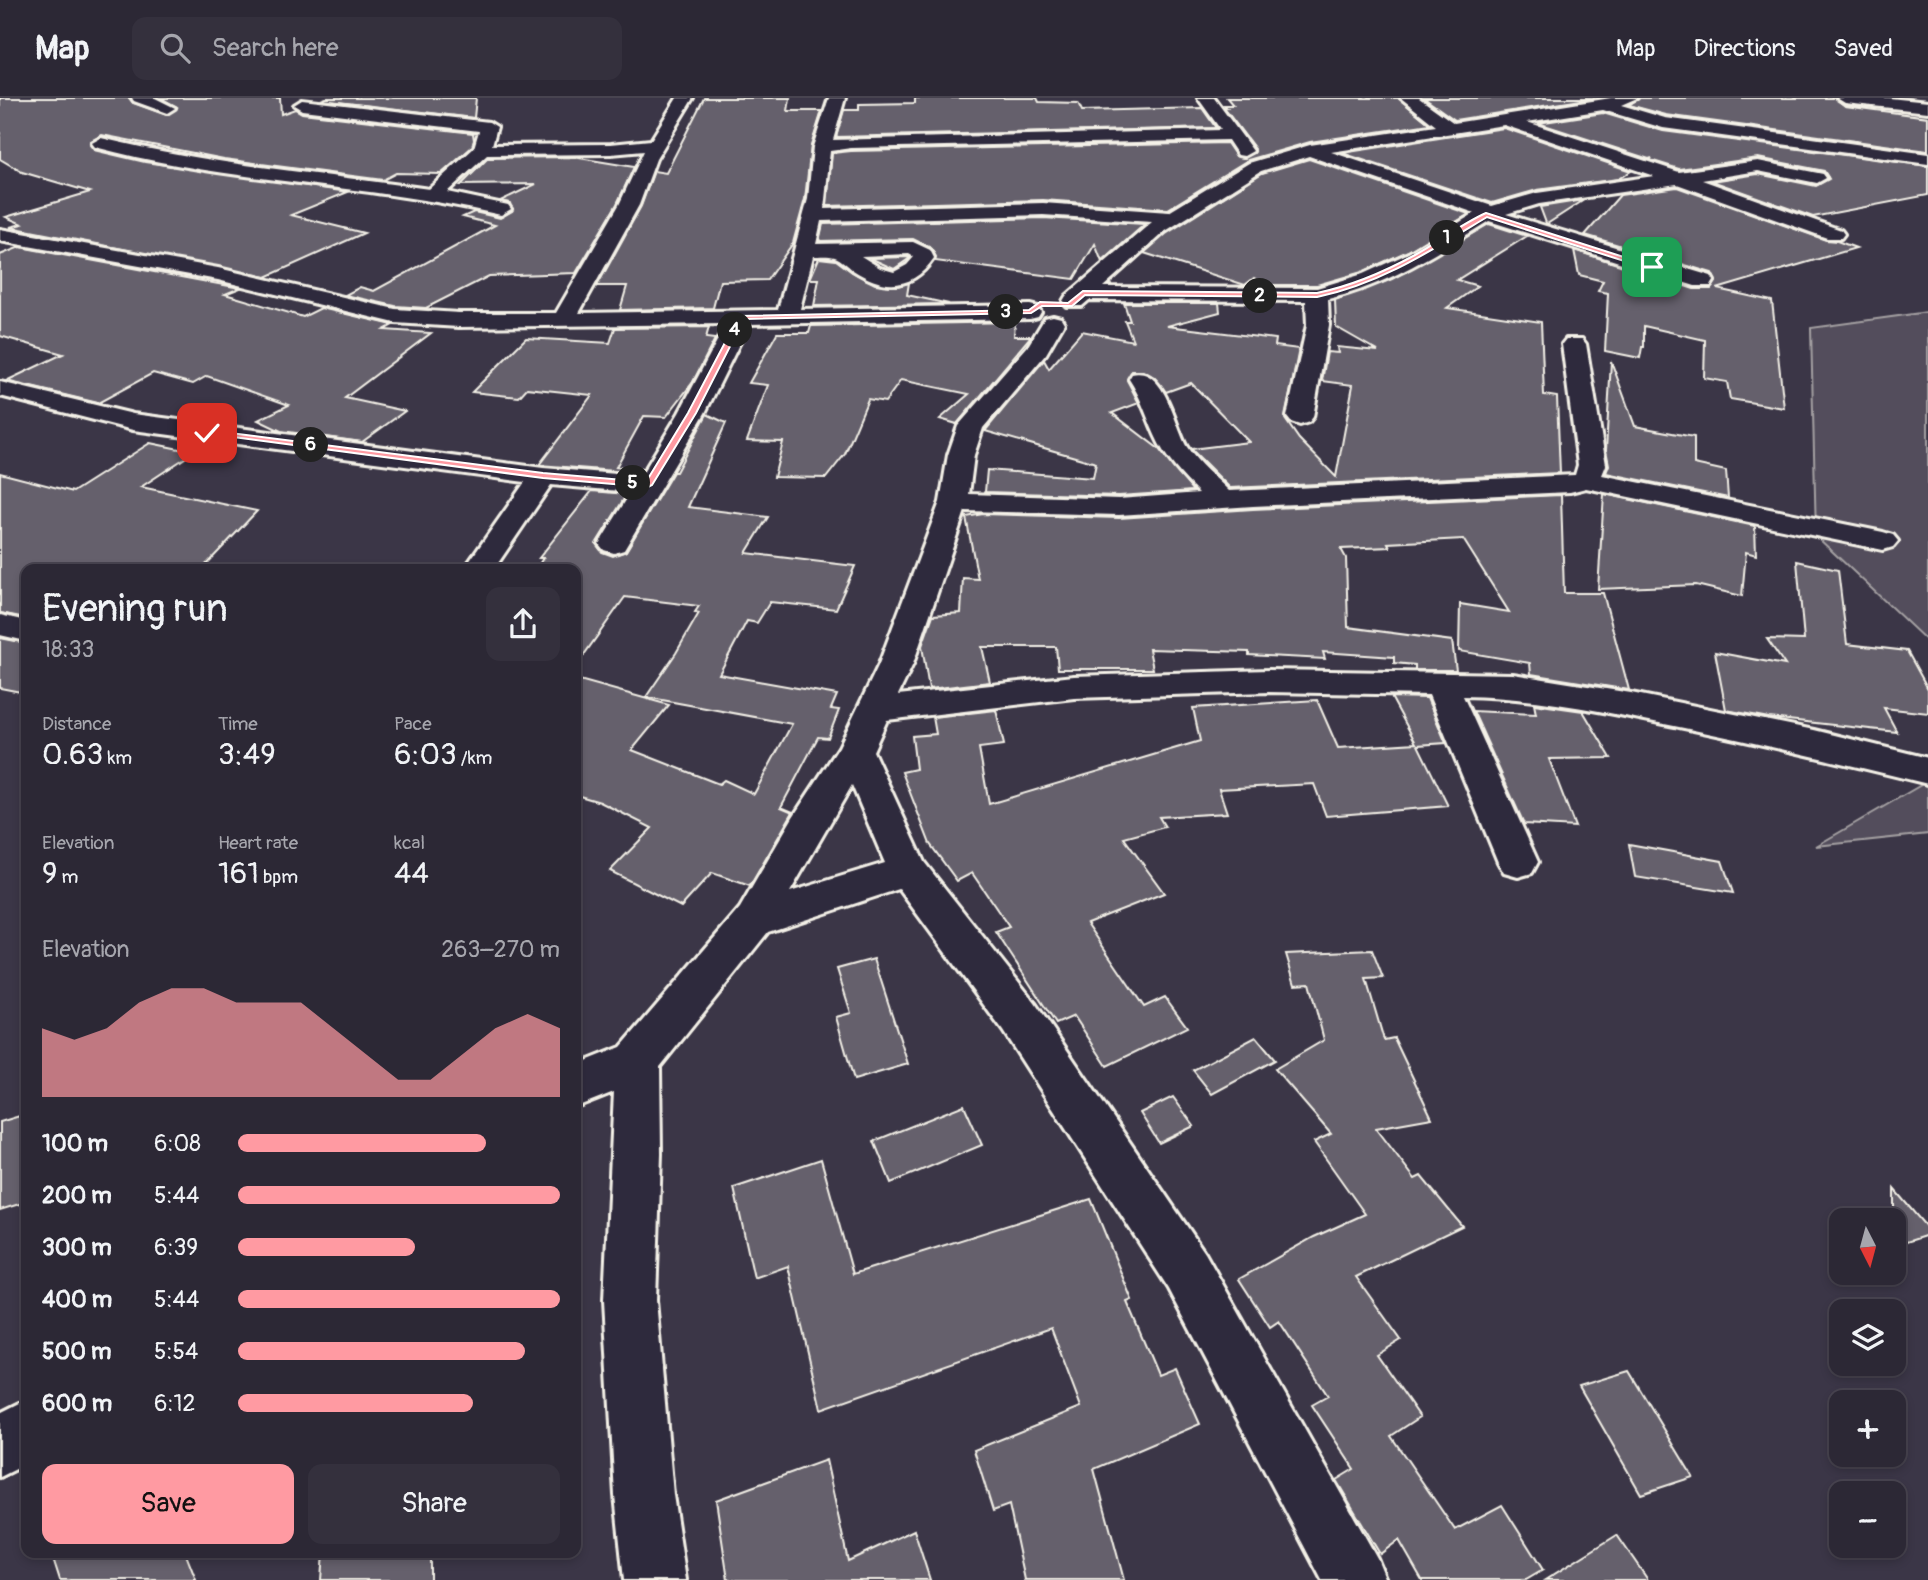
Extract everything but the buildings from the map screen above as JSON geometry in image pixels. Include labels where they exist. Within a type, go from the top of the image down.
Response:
[{"type":"street","points":[[140,98],[167,108]]},
{"type":"street","points":[[564,319],[629,205],[652,151],[685,98]]},
{"type":"street","points":[[787,317],[813,215],[823,141],[837,98]]},
{"type":"street","points":[[1206,98],[1255,167]]},
{"type":"street","points":[[1409,98],[1450,128]]},
{"type":"street","points":[[581,1084],[637,1061],[754,920],[864,731],[896,664],[954,502],[964,440],[971,426],[1038,349],[1069,307],[1172,218],[1255,167],[1310,150],[1604,105],[1629,98]]},
{"type":"street","points":[[1845,98],[1928,107]]},
{"type":"street","points":[[302,105],[488,126],[482,150],[433,195]]},
{"type":"street","points":[[1604,105],[1663,123],[1928,159]]},
{"type":"street","points":[[1503,120],[1765,207],[1834,234]]},
{"type":"street","points":[[823,141],[851,143],[1232,135]]},
{"type":"street","points":[[101,143],[214,169],[433,195],[501,209]]},
{"type":"street","points":[[482,150],[652,151]]},
{"type":"street","points":[[1310,150],[1488,213],[1703,281]]},
{"type":"street","points":[[0,235],[218,274],[395,316],[458,320],[1031,312],[1037,319],[1069,307],[1317,295],[1344,289],[1416,257],[1488,213],[1537,199],[1758,166],[1817,178]]},
{"type":"street","points":[[813,215],[1043,209],[1172,218]]},
{"type":"street","points":[[1,256],[35,242]]},
{"type":"street","points":[[804,249],[841,251]]},
{"type":"street","points":[[1300,417],[1318,325],[1317,295]]},
{"type":"street","points":[[614,544],[692,413],[741,317]]},
{"type":"street","points":[[1574,344],[1592,465],[1587,480]]},
{"type":"street","points":[[1141,379],[1153,394],[1170,440],[1181,459],[1222,500]]},
{"type":"street","points":[[0,389],[132,422],[543,476],[648,485]]},
{"type":"street","points":[[482,564],[543,476]]},
{"type":"street","points":[[954,502],[1119,507],[1570,484],[1587,480],[1882,541]]},
{"type":"street","points":[[0,625],[21,630]]},
{"type":"street","points":[[864,731],[1074,687],[1269,681],[1513,685],[1631,705],[1814,743],[1928,771]]},
{"type":"street","points":[[1441,683],[1518,862]]},
{"type":"street","points":[[864,731],[908,872],[1019,1017],[1186,1271],[1355,1580]]},
{"type":"street","points":[[754,920],[908,872]]},
{"type":"street","points":[[637,1061],[637,1154],[630,1300],[643,1495],[655,1580]]},
{"type":"street","points":[[0,1448],[21,1432]]},
{"type":"shaded area","points":[[1928,312],[1928,642],[1816,536],[1811,328]]},
{"type":"shaded area","points":[[1928,781],[1928,834],[1816,846]]},
{"type":"route","points":[[207,433],[543,476],[648,485],[692,413],[741,317],[1031,312],[1033,307],[1050,302],[1070,305],[1083,293],[1317,295],[1371,279],[1416,257],[1455,231],[1486,215],[1652,267]]}]
